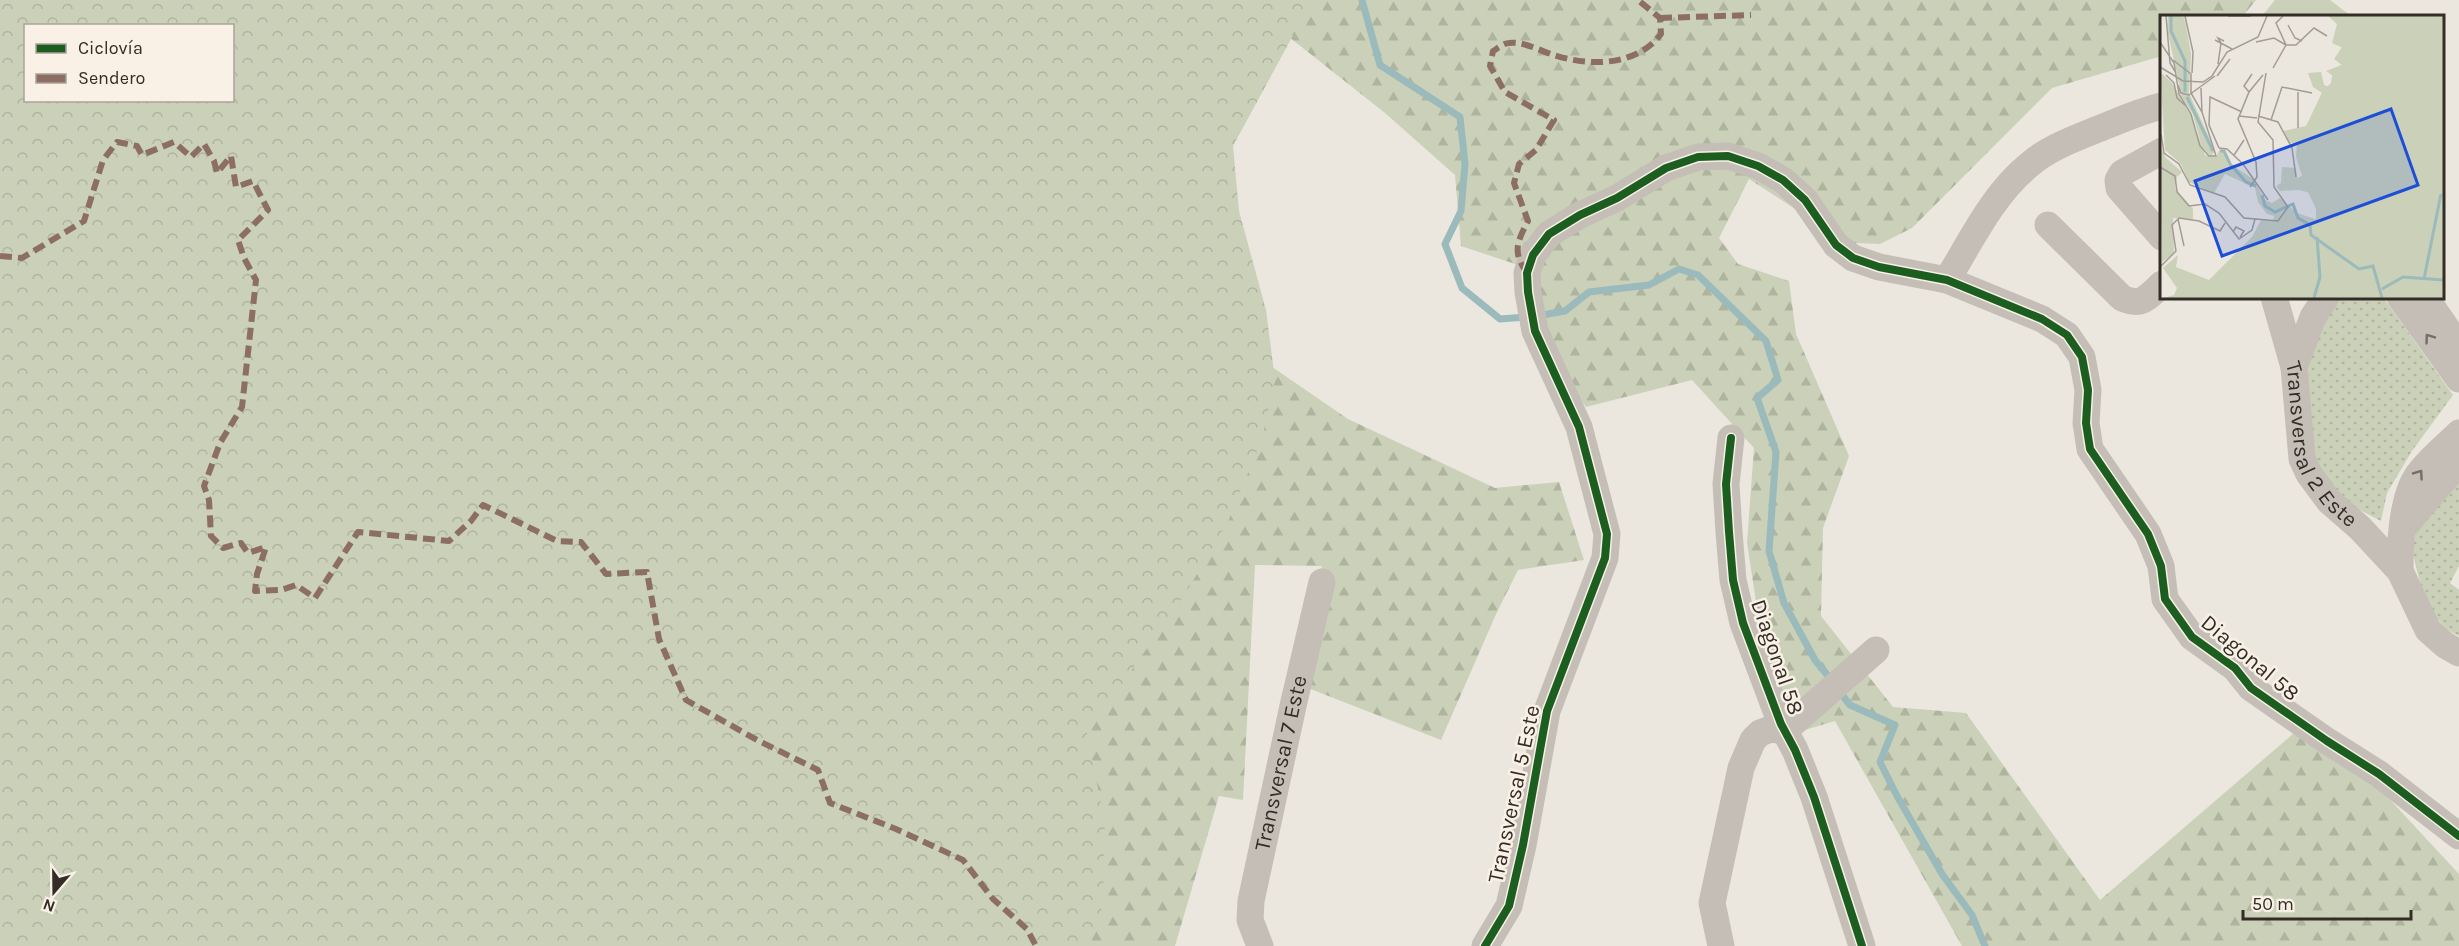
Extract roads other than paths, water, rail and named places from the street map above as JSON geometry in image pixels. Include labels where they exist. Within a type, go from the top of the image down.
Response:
[{"type":"street","points":[[1947,280],[1994,204],[2010,182],[2029,164],[2090,132],[2160,107]]},
{"type":"street","points":[[2157,223],[2120,188],[2118,180],[2122,173],[2160,152]]},
{"type":"street","name":"Transversal 5 Este","points":[[1485,946],[1509,906],[1523,845],[1547,711],[1602,568],[1607,534],[1579,427],[1536,331],[1528,292],[1527,273],[1533,255],[1549,234],[1580,215],[1617,198],[1666,168],[1698,157],[1728,156],[1758,166],[1783,180],[1805,201],[1836,245],[1853,258],[1879,267],[1947,280]]},
{"type":"street","points":[[2048,225],[2122,298],[2133,303],[2145,300],[2160,286]]},
{"type":"street","name":"Diagonal 58","points":[[1947,280],[2042,319],[2067,335],[2082,357],[2088,390],[2086,423],[2090,449],[2148,534],[2161,566],[2165,599],[2192,637],[2235,668],[2251,688],[2379,774],[2459,836]]},
{"type":"street","name":"Transversal 2 Este","points":[[2274,298],[2294,367],[2302,459],[2309,474],[2329,501],[2360,528],[2400,571]]},
{"type":"street","points":[[2289,298],[2300,304],[2322,300]]},
{"type":"street","points":[[2401,298],[2459,379]]},
{"type":"street","points":[[2426,298],[2454,339],[2459,351]]},
{"type":"street","points":[[2294,367],[2322,300]]},
{"type":"street","points":[[2459,433],[2425,466],[2409,490],[2400,549],[2400,571],[2428,630],[2445,645],[2459,653]]},
{"type":"street","name":"Diagonal 58","points":[[1731,438],[1726,484],[1733,580],[1743,623],[1784,730],[1795,750],[1814,797],[1862,946]]},
{"type":"street","points":[[2403,528],[2459,462]]},
{"type":"street","name":"Transversal 7 Este","points":[[1260,946],[1250,920],[1251,901],[1322,582]]},
{"type":"street","points":[[1721,946],[1712,903],[1741,768],[1753,740],[1760,733],[1771,729],[1784,730],[1876,650]]},
{"type":"waterway","points":[[1362,0],[1380,65],[1460,117],[1465,164],[1461,211],[1445,244],[1462,288],[1500,319],[1526,317]]},
{"type":"waterway","points":[[1537,316],[1565,311],[1589,292],[1649,285],[1679,269],[1698,275],[1766,341],[1778,380],[1757,398],[1776,452],[1769,551],[1784,603],[1815,660],[1833,682]]},
{"type":"waterway","points":[[1839,691],[1850,705],[1895,725],[1880,762],[1942,874],[1972,915],[1985,946]]}]
